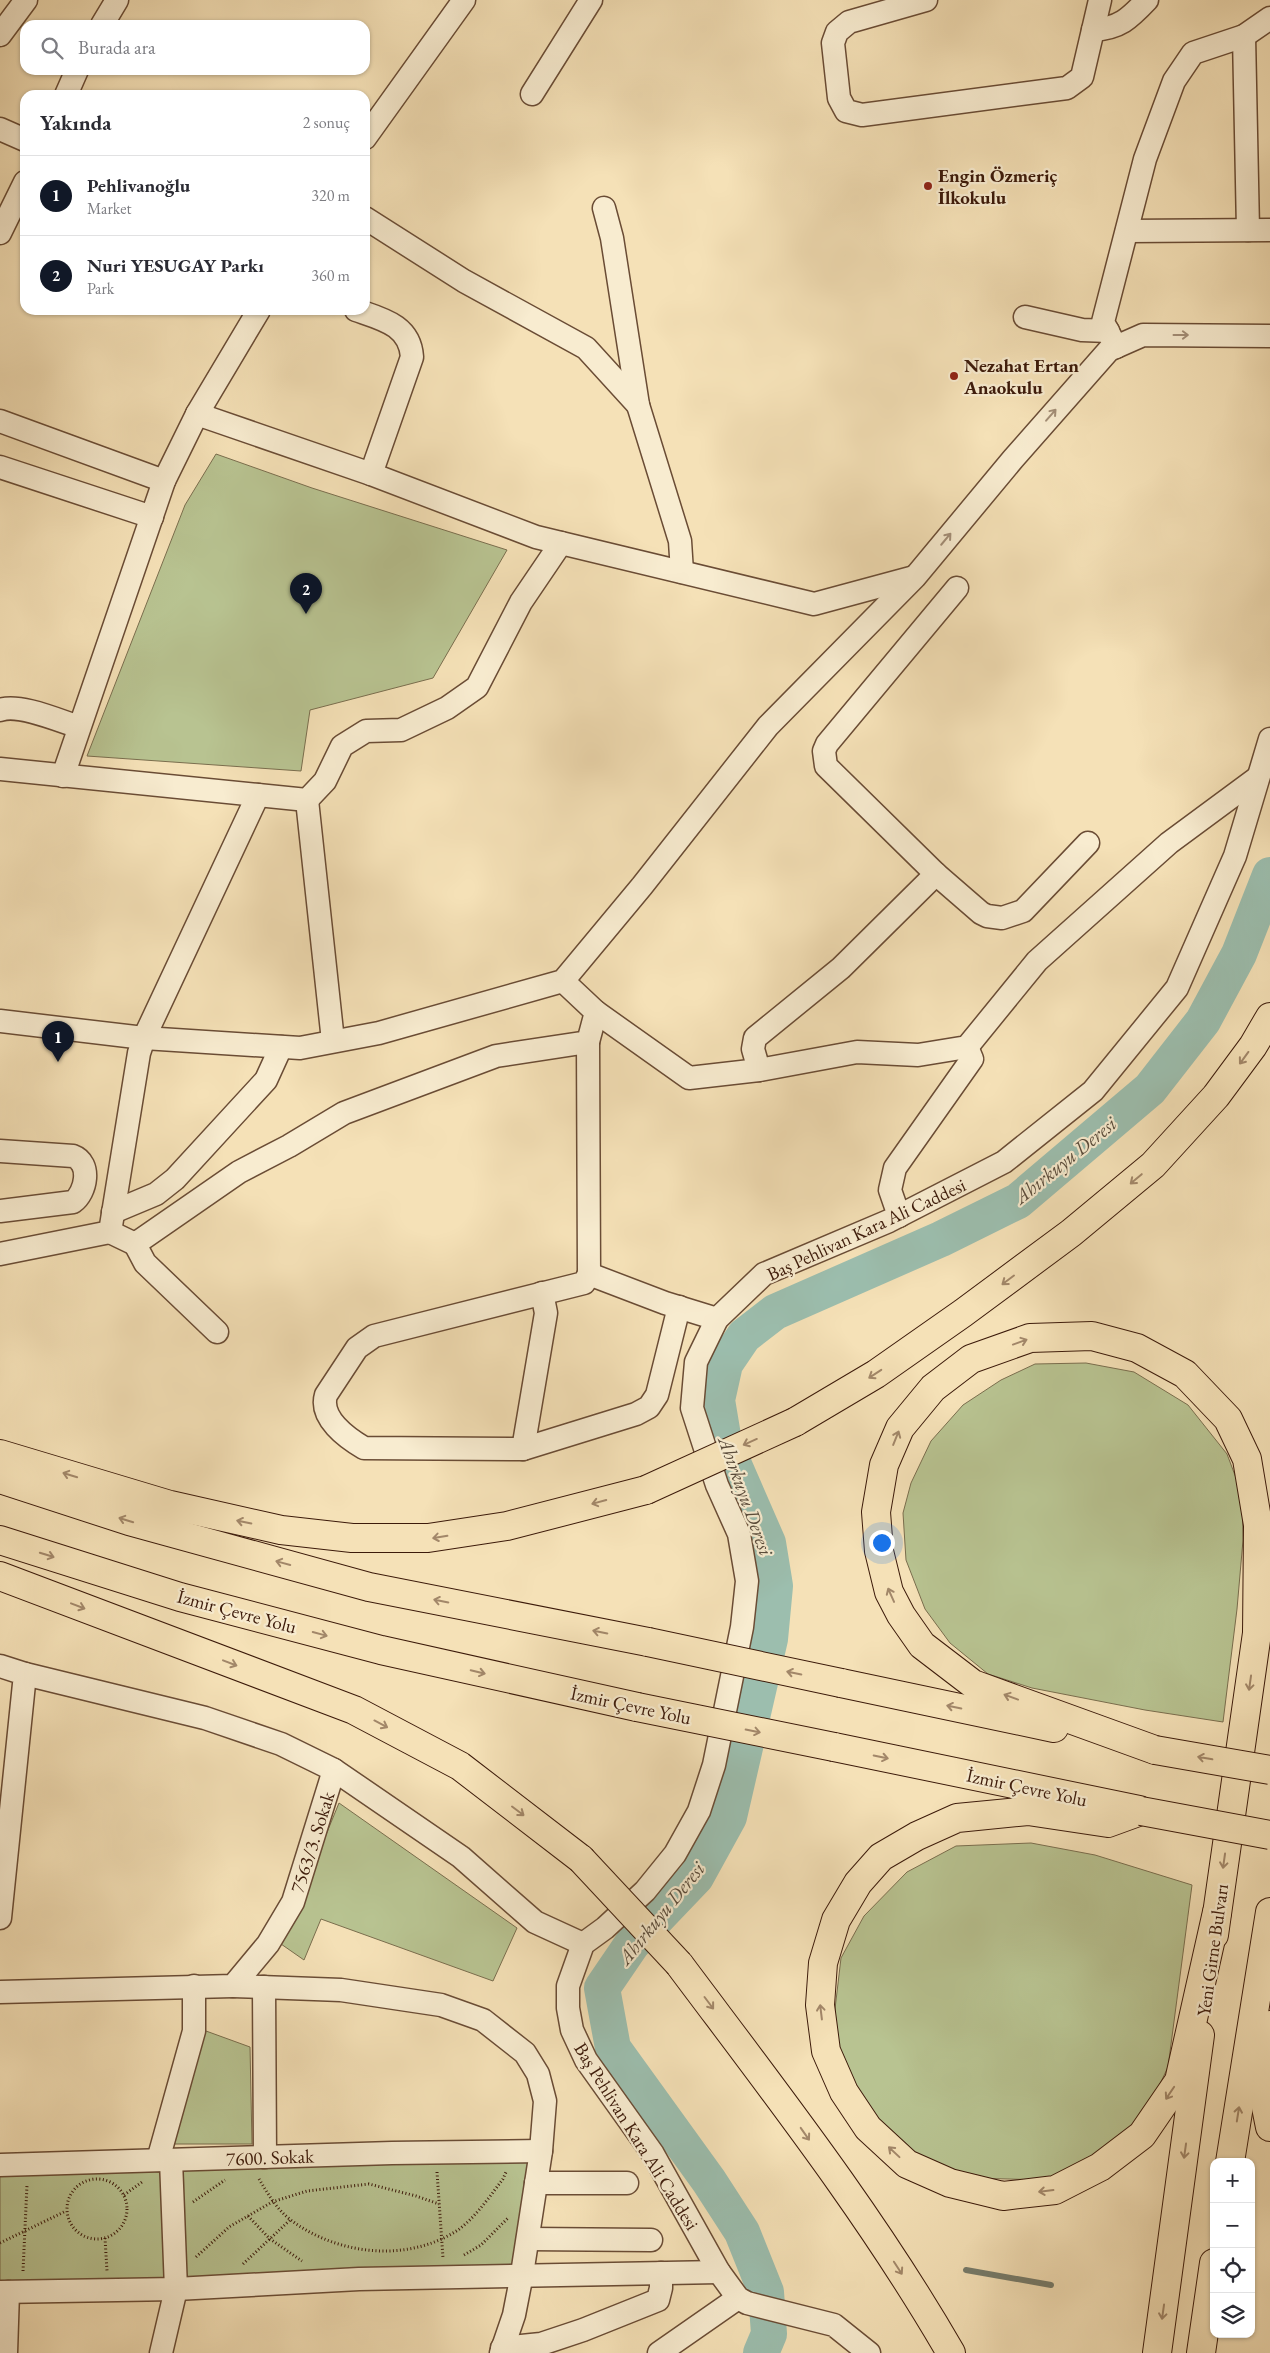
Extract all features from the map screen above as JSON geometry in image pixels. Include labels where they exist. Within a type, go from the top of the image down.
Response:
[{"type":"main road","points":[[0,1454],[170,1505],[281,1530],[352,1538],[428,1538],[497,1527],[646,1490],[795,1422],[876,1374],[963,1313],[1071,1232],[1153,1165],[1216,1096],[1253,1046],[1270,1017]]},
{"type":"main road","points":[[1155,1750],[973,1684],[922,1645],[902,1615],[889,1592],[878,1551],[876,1512],[884,1466],[900,1428],[933,1388],[971,1359],[1030,1338],[1092,1336],[1137,1348],[1185,1374],[1228,1419],[1247,1460],[1258,1525],[1257,1635]]},
{"type":"main road","points":[[0,1480],[129,1521],[369,1587],[648,1642],[1155,1750],[1270,1770]]},
{"type":"main road","name":"İzmir Çevre Yolu","points":[[0,1540],[180,1597],[381,1650],[636,1708],[1270,1835]]},
{"type":"main road","name":"Yeni Girne Bulvarı","points":[[1157,2353],[1217,1912],[1270,1547]]},
{"type":"main road","points":[[0,1576],[354,1710],[460,1766],[581,1859],[679,1964],[800,2126],[894,2261],[951,2353]]},
{"type":"main road","points":[[1140,1810],[1108,1823],[1028,1811],[958,1818],[918,1836],[882,1857],[858,1883],[836,1920],[822,1963],[820,2005],[826,2051],[844,2092],[868,2128],[907,2164],[950,2183],[1003,2196],[1055,2190],[1100,2167],[1142,2134],[1179,2081],[1217,1912]]},
{"type":"main road","points":[[1231,2158],[1270,1912]]},
{"type":"main road","points":[[1270,2025],[1266,2107],[1270,2127]]},
{"type":"main road","points":[[1201,2353],[1210,2291]]},
{"type":"street","points":[[0,35],[26,0]]},
{"type":"street","points":[[105,20],[117,0]]},
{"type":"street","points":[[370,131],[464,0]]},
{"type":"street","points":[[532,94],[591,0]]},
{"type":"street","points":[[926,0],[849,22],[837,32],[832,43],[839,98],[846,111],[862,115],[1067,88],[1082,77],[1100,0]]},
{"type":"street","points":[[1093,30],[1107,29],[1120,24],[1147,0]]},
{"type":"street","points":[[0,1021],[144,1038],[300,1048],[379,1033],[563,981],[768,726],[915,577],[1019,452],[1109,350],[1112,339],[1103,322],[1145,159],[1174,81],[1193,53],[1244,36],[1270,18]]},
{"type":"street","points":[[1127,231],[1259,230],[1244,36]]},
{"type":"street","points":[[68,90],[75,75]]},
{"type":"street","points":[[0,129],[20,138]]},
{"type":"street","points":[[0,233],[20,192]]},
{"type":"street","points":[[604,208],[612,238],[638,404],[680,541],[682,572]]},
{"type":"street","points":[[370,221],[464,281],[586,348],[638,404]]},
{"type":"street","points":[[63,776],[164,481],[197,414],[256,315]]},
{"type":"street","points":[[368,315],[398,327],[404,334],[411,349],[412,357],[371,474]]},
{"type":"street","points":[[1024,317],[1112,339],[1143,335],[1270,336]]},
{"type":"street","points":[[197,414],[371,474],[536,537],[814,604],[915,577]]},
{"type":"street","points":[[0,421],[164,481]]},
{"type":"street","points":[[0,467],[152,517]]},
{"type":"street","points":[[333,1042],[308,800],[325,781],[342,746],[366,731],[401,730],[447,708],[477,687],[520,602],[561,543]]},
{"type":"street","points":[[957,588],[827,744],[824,751],[824,759],[830,771],[936,874],[981,913],[995,918],[1010,917],[1023,911],[1088,843]]},
{"type":"street","points":[[0,710],[12,707],[79,727]]},
{"type":"street","name":"Baş Pehlivan Kara Ali Caddesi","points":[[743,2300],[719,2272],[653,2154],[586,2060],[572,2030],[568,2008],[568,1986],[583,1944],[605,1928],[645,1890],[676,1854],[699,1811],[714,1765],[742,1627],[746,1581],[739,1534],[717,1485],[692,1408],[696,1362],[717,1319],[764,1274],[898,1216],[1004,1162],[1093,1091],[1177,988],[1235,856],[1270,739]]},
{"type":"street","points":[[0,769],[308,800]]},
{"type":"street","points":[[563,981],[596,1012],[689,1078],[759,1070],[857,1052],[918,1056],[967,1047],[1037,962],[1169,843],[1257,778]]},
{"type":"street","points":[[111,1222],[139,1053],[144,1038],[258,795]]},
{"type":"street","points":[[759,1070],[753,1049],[756,1038],[841,968],[936,874]]},
{"type":"street","points":[[596,1012],[588,1042],[590,1274],[584,1283],[374,1336],[357,1348],[325,1401],[329,1417],[351,1441],[364,1448],[523,1449],[636,1414],[649,1407],[657,1395],[679,1307]]},
{"type":"street","points":[[135,1244],[239,1172],[289,1146],[344,1113],[496,1056],[588,1042]]},
{"type":"street","points":[[0,1254],[111,1222],[156,1194],[175,1179],[266,1080],[281,1047]]},
{"type":"street","points":[[898,1216],[890,1190],[895,1168],[972,1059],[967,1047]]},
{"type":"street","points":[[0,1151],[73,1156],[80,1159],[85,1167],[83,1189],[78,1199],[73,1202],[0,1211]]},
{"type":"street","points":[[111,1222],[135,1244],[145,1263],[217,1332]]},
{"type":"street","points":[[590,1274],[717,1319]]},
{"type":"street","points":[[523,1449],[546,1312],[542,1293]]},
{"type":"street","name":"7563/3. Sokak","points":[[0,1666],[25,1674],[205,1718],[281,1744],[334,1770],[293,1902],[268,1944],[233,1986]]},
{"type":"street","points":[[0,1918],[25,1674]]},
{"type":"street","points":[[334,1770],[461,1857],[535,1922],[583,1944]]},
{"type":"street","points":[[161,2353],[176,2289],[164,2160],[194,2031],[194,1986]]},
{"type":"street","points":[[0,1992],[194,1986],[341,1990],[441,2005],[484,2020],[525,2053],[538,2074],[545,2101],[541,2151],[528,2239],[508,2350],[541,2344],[583,2330],[658,2300],[661,2288],[661,2273]]},
{"type":"street","points":[[260,2165],[264,1987]]},
{"type":"street","name":"7600. Sokak","points":[[0,2165],[164,2160],[260,2165],[436,2153],[541,2151]]},
{"type":"street","points":[[536,2183],[626,2183]]},
{"type":"street","points":[[528,2239],[651,2240]]},
{"type":"street","points":[[6,2353],[4,2292],[176,2289],[358,2279],[522,2274],[719,2272]]},
{"type":"street","points":[[659,2353],[743,2300],[834,2325],[869,2353]]},
{"type":"path","points":[[436,2153],[443,2262]]},
{"type":"path","points":[[260,2165],[272,2202],[290,2220],[327,2241],[357,2249],[389,2251],[411,2249],[442,2239],[459,2229],[478,2212],[504,2179],[509,2165]]},
{"type":"path","points":[[190,2205],[234,2175]]},
{"type":"path","points":[[88,2180],[109,2181],[124,2195],[127,2212],[120,2229],[105,2238],[96,2240],[79,2234],[68,2220],[66,2211],[67,2201],[72,2191],[88,2180]]},
{"type":"path","points":[[23,2273],[27,2182]]},
{"type":"path","points":[[194,2259],[229,2227],[272,2202],[307,2191],[369,2184],[439,2204]]},
{"type":"path","points":[[0,2243],[66,2211]]},
{"type":"path","points":[[460,2257],[481,2245],[513,2214],[511,2223]]},
{"type":"path","points":[[248,2216],[270,2239],[308,2263]]},
{"type":"path","points":[[242,2266],[290,2220]]},
{"type":"path","points":[[105,2238],[108,2279]]},
{"type":"green space","points":[[216,454],[312,488],[507,550],[433,678],[310,710],[301,771],[87,756],[185,505]]},
{"type":"green space","points":[[1086,1363],[1134,1372],[1188,1405],[1227,1454],[1242,1494],[1243,1540],[1237,1609],[1223,1722],[1145,1710],[1032,1688],[988,1674],[950,1643],[925,1609],[906,1560],[903,1513],[911,1483],[931,1441],[963,1405],[1001,1380],[1035,1364]]},
{"type":"green space","points":[[339,1803],[517,1928],[493,1981],[321,1919],[304,1960],[281,1944]]},
{"type":"green space","points":[[1031,1843],[1095,1855],[1192,1885],[1168,2067],[1148,2109],[1115,2146],[1045,2180],[971,2178],[910,2153],[877,2117],[839,2062],[835,2009],[841,1958],[864,1916],[907,1872],[956,1846]]},
{"type":"green space","points":[[206,2031],[250,2047],[252,2144],[163,2144]]},
{"type":"green space","points":[[530,2156],[514,2279],[0,2292],[0,2168]]},
{"type":"waterway","name":"Ahırkuyu Deresi","points":[[761,2353],[769,2334],[766,2292],[742,2232],[709,2181],[613,2048],[602,1988],[632,1944],[696,1877],[729,1817],[770,1639],[775,1586],[768,1543],[724,1442],[717,1400],[725,1364],[744,1336],[775,1312],[941,1239],[1018,1201],[1150,1089],[1203,1021],[1239,954],[1270,875]]},
{"type":"waterway","points":[[966,2270],[1051,2285]]},
{"type":"place","name":"Engin Özmeriç İlkokulu","points":[[928,186]]},
{"type":"place","name":"Nezahat Ertan Anaokulu","points":[[954,376]]},
{"type":"place","name":"Nuri YESUGAY Parkı","points":[[306,614]]},
{"type":"place","name":"Pehlivanoğlu","points":[[58,1062]]}]
